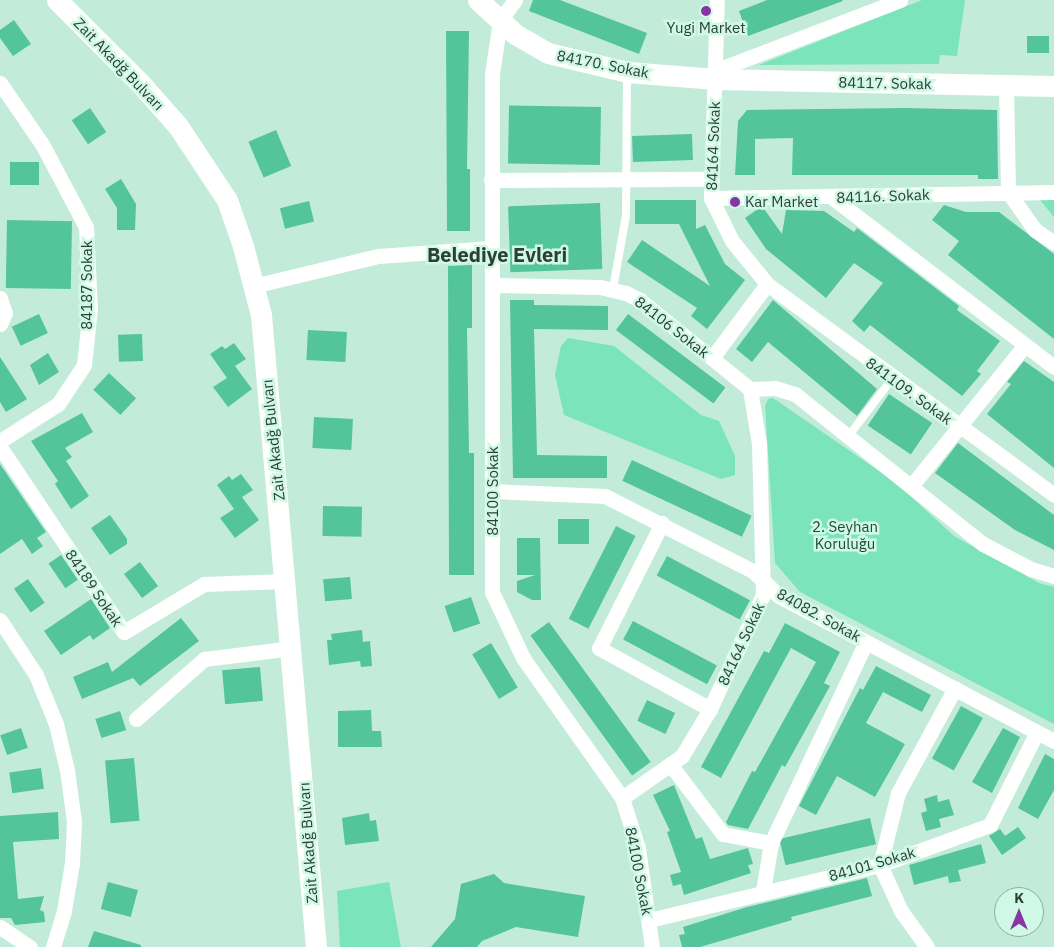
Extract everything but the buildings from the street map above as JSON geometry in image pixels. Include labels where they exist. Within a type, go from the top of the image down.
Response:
[{"type":"street","name":"Zait Akadğ Bulvarı","points":[[57,0],[140,83],[178,126],[202,161],[227,200],[261,315],[292,648],[316,947]]},
{"type":"street","name":"84170. Sokak","points":[[478,0],[515,34],[548,53],[627,72],[716,74]]},
{"type":"street","name":"84100 Sokak","points":[[515,0],[500,20],[492,74],[492,592],[523,658],[622,798],[638,848],[652,947]]},
{"type":"street","name":"84164 Sokak","points":[[717,0],[711,198],[732,241],[767,284]]},
{"type":"street","points":[[716,74],[900,0]]},
{"type":"street","name":"84117. Sokak","points":[[716,74],[1006,86],[1054,86]]},
{"type":"street","name":"84187 Sokak","points":[[0,83],[42,144],[86,227],[90,308],[84,365],[58,404],[0,441]]},
{"type":"street","points":[[1006,86],[1008,192],[1035,230],[1054,243]]},
{"type":"street","points":[[491,180],[711,179]]},
{"type":"street","name":"84116. Sokak","points":[[711,198],[832,198],[1054,192]]},
{"type":"street","points":[[832,198],[1054,367]]},
{"type":"street","points":[[253,286],[378,256],[492,248]]},
{"type":"street","points":[[712,358],[767,284]]},
{"type":"street","name":"841109. Sokak","points":[[767,284],[892,379],[1054,495]]},
{"type":"street","name":"84106 Sokak","points":[[493,285],[613,289],[640,300],[750,389]]},
{"type":"street","points":[[0,298],[5,312],[0,324]]},
{"type":"street","points":[[912,485],[1025,346]]},
{"type":"street","points":[[750,389],[775,388],[794,394],[847,438],[912,485],[983,544],[1054,576]]},
{"type":"street","name":"84164 Sokak","points":[[622,798],[682,756],[710,709],[763,594],[759,444],[750,389]]},
{"type":"street","name":"84189 Sokak","points":[[0,447],[124,632],[204,584],[286,581]]},
{"type":"street","name":"84082. Sokak","points":[[493,491],[605,496],[662,523],[753,572],[779,596],[1054,741]]},
{"type":"street","points":[[662,523],[599,648],[710,709]]},
{"type":"street","points":[[0,620],[36,675],[56,724],[67,770],[74,822],[72,863],[64,911],[53,947]]},
{"type":"street","points":[[763,892],[771,843],[866,642]]},
{"type":"street","points":[[136,719],[204,659],[292,648]]},
{"type":"street","points":[[927,947],[901,911],[880,865],[898,793],[955,688]]},
{"type":"street","name":"84101 Sokak","points":[[649,920],[880,865],[990,825],[1038,732]]},
{"type":"street","points":[[670,764],[723,834],[771,843]]},
{"type":"street","points":[[0,927],[30,947]]},
{"type":"lane","points":[[613,289],[624,231],[627,72]]},
{"type":"lane","points":[[847,438],[892,379]]},
{"type":"green space","points":[[922,0],[965,0],[957,56],[940,55],[939,64],[759,65]]},
{"type":"green space","points":[[1035,194],[1054,196],[1054,217]]},
{"type":"green space","points":[[568,338],[614,346],[701,415],[719,421],[735,456],[735,475],[721,479],[564,415],[555,375],[561,346]]},
{"type":"green space","name":"2. Seyhan Koruluğu","points":[[773,398],[895,482],[954,536],[1039,583],[1054,587],[1054,724],[800,592],[775,563],[765,406],[768,399]]},
{"type":"green space","points":[[389,882],[401,947],[340,947],[337,891]]},
{"type":"place","name":"Yugi Market","points":[[706,11]]},
{"type":"place","name":"Kar Market","points":[[735,202]]},
{"type":"district","name":"Belediye Evleri","points":[[497,254]]}]
